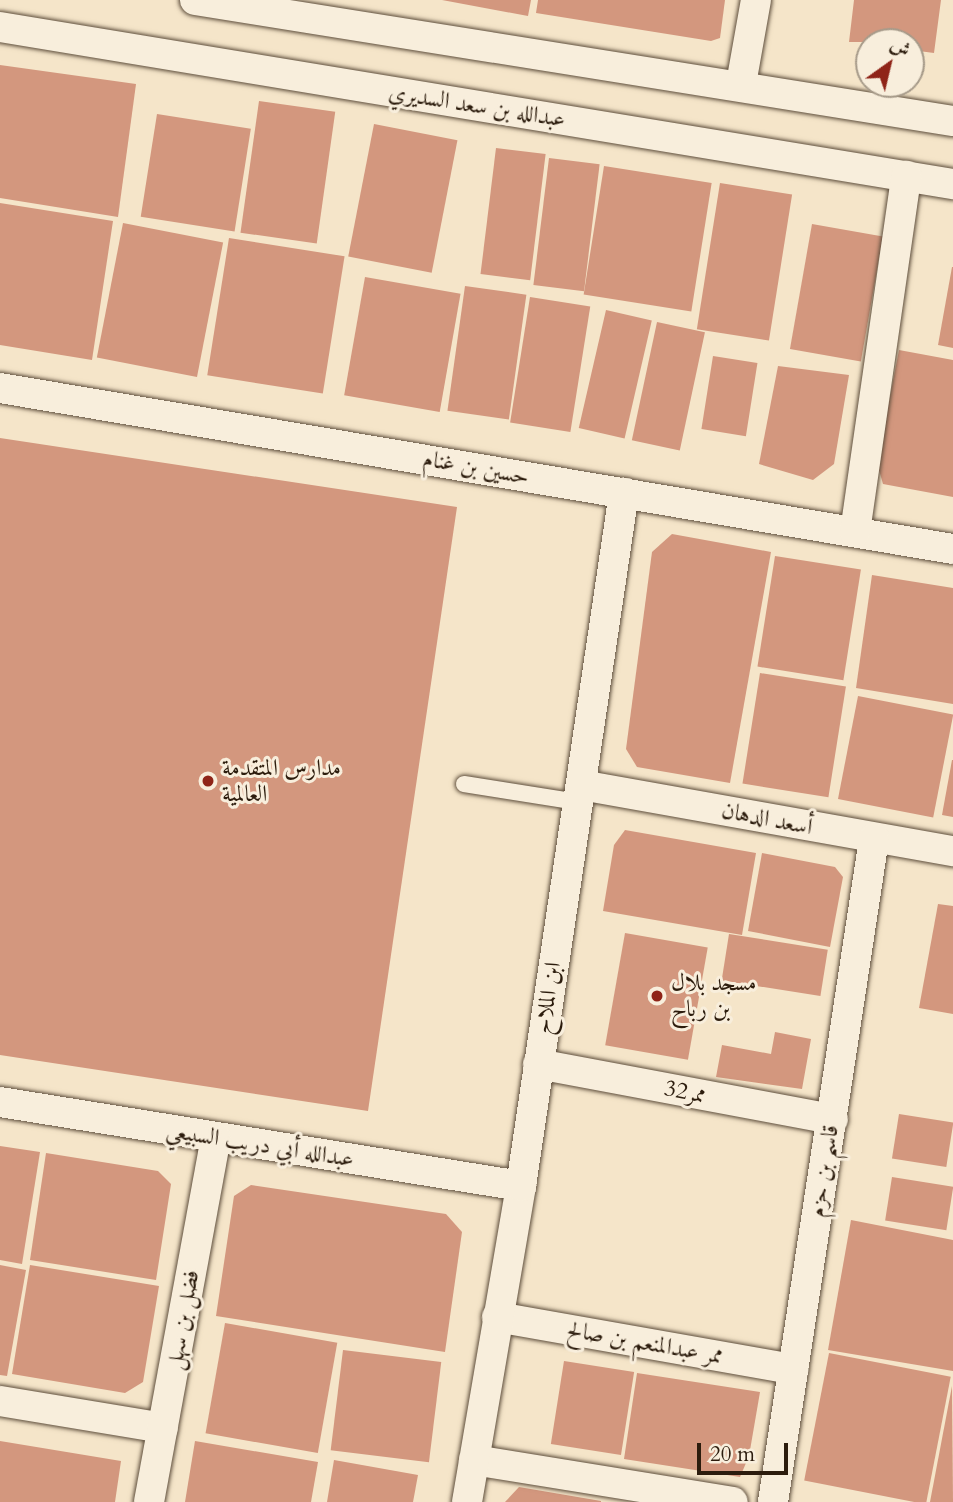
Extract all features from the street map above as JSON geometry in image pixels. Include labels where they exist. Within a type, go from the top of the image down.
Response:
[{"type":"street","points":[[195,0],[256,5],[953,121]]},
{"type":"street","points":[[741,84],[756,0]]},
{"type":"street","name":"عبدالله بن سعد السديري","points":[[0,27],[953,184]]},
{"type":"street","points":[[856,532],[906,176]]},
{"type":"street","name":"حسين بن غنام","points":[[0,388],[953,549]]},
{"type":"street","name":"ابن الملاح","points":[[467,1502],[521,1186],[624,493]]},
{"type":"street","name":"أسعد الدهان","points":[[579,793],[953,851]]},
{"type":"street","name":"قاسم بن حزم","points":[[773,1502],[874,839]]},
{"type":"street","name":"ممر32","points":[[538,1064],[833,1119]]},
{"type":"street","name":"عبدالله أبي دريب السبيعي","points":[[0,1102],[521,1186]]},
{"type":"street","name":"فضل بن سهل","points":[[149,1502],[216,1138]]},
{"type":"street","name":"ممر عبدالمنعم بن صالح","points":[[497,1317],[793,1369]]},
{"type":"street","points":[[0,1401],[163,1428]]},
{"type":"street","points":[[474,1460],[733,1502]]},
{"type":"lane","points":[[464,784],[579,793]]},
{"type":"building","points":[[442,0],[531,0],[528,16]]},
{"type":"building","points":[[538,0],[725,0],[720,38],[711,41],[536,13]]},
{"type":"building","points":[[854,0],[941,0],[934,53],[925,52],[925,28],[855,28],[855,42],[849,42]]},
{"type":"building","points":[[0,65],[136,84],[118,217],[0,198]]},
{"type":"building","points":[[259,101],[335,112],[317,243],[240,233]]},
{"type":"building","points":[[157,114],[251,129],[235,232],[141,217]]},
{"type":"building","points":[[374,124],[457,140],[432,273],[348,257]]},
{"type":"building","points":[[496,148],[546,154],[530,280],[481,274]]},
{"type":"building","points":[[549,158],[600,164],[584,291],[533,285]]},
{"type":"building","points":[[604,166],[712,183],[691,311],[584,294]]},
{"type":"building","points":[[720,183],[792,194],[769,341],[697,329]]},
{"type":"building","points":[[0,203],[113,221],[92,360],[0,345]]},
{"type":"building","points":[[123,223],[223,242],[197,377],[97,357]]},
{"type":"building","points":[[812,224],[883,237],[861,362],[790,349]]},
{"type":"building","points":[[229,238],[345,256],[323,394],[207,375]]},
{"type":"building","points":[[953,267],[953,348],[938,345]]},
{"type":"building","points":[[365,277],[461,294],[440,412],[344,395]]},
{"type":"building","points":[[465,286],[526,295],[509,419],[447,411]]},
{"type":"building","points":[[530,297],[590,307],[570,432],[510,422]]},
{"type":"building","points":[[606,310],[652,321],[625,438],[579,428]]},
{"type":"building","points":[[657,322],[705,332],[680,451],[632,440]]},
{"type":"building","points":[[899,350],[953,360],[953,497],[883,484],[877,463]]},
{"type":"building","points":[[713,356],[757,363],[746,436],[701,429]]},
{"type":"building","points":[[778,366],[849,375],[834,464],[813,480],[759,464]]},
{"type":"building","name":"مدارس المتقدمة العالمية","points":[[0,438],[457,507],[368,1111],[0,1055]]},
{"type":"building","points":[[672,534],[771,552],[730,783],[637,767],[626,749],[652,552]]},
{"type":"building","points":[[775,556],[861,570],[843,680],[757,667]]},
{"type":"building","points":[[872,575],[953,588],[953,704],[856,688]]},
{"type":"building","points":[[760,673],[846,687],[828,797],[742,784]]},
{"type":"building","points":[[858,696],[953,714],[933,818],[838,799]]},
{"type":"building","points":[[953,760],[953,817],[942,815]]},
{"type":"building","points":[[625,830],[756,853],[742,935],[603,911],[614,845]]},
{"type":"building","points":[[762,853],[835,867],[843,877],[830,947],[748,931]]},
{"type":"building","points":[[938,904],[953,906],[953,1014],[919,1008]]},
{"type":"building","name":"مسجد بلال بن رباح","points":[[625,933],[708,948],[688,1060],[605,1045]]},
{"type":"building","points":[[729,934],[828,950],[820,996],[722,980]]},
{"type":"building","points":[[775,1032],[811,1039],[802,1089],[716,1077],[722,1045],[771,1054]]},
{"type":"building","points":[[899,1114],[953,1123],[946,1167],[892,1158]]},
{"type":"building","points":[[0,1146],[40,1152],[22,1264],[0,1260]]},
{"type":"building","points":[[46,1153],[158,1171],[171,1184],[156,1280],[30,1260]]},
{"type":"building","points":[[892,1177],[953,1187],[946,1230],[885,1220]]},
{"type":"building","points":[[251,1185],[446,1214],[462,1232],[445,1352],[216,1316],[234,1196]]},
{"type":"building","points":[[851,1220],[953,1240],[953,1371],[828,1350]]},
{"type":"building","points":[[0,1265],[26,1270],[7,1376],[0,1375]]},
{"type":"building","points":[[30,1265],[159,1286],[143,1382],[125,1393],[12,1374]]},
{"type":"building","points":[[225,1323],[337,1343],[318,1453],[206,1433]]},
{"type":"building","points":[[343,1350],[441,1362],[429,1462],[331,1450]]},
{"type":"building","points":[[829,1353],[951,1377],[926,1502],[804,1481]]},
{"type":"building","points":[[564,1361],[634,1372],[621,1455],[551,1444]]},
{"type":"building","points":[[637,1373],[760,1392],[749,1456],[740,1477],[624,1459]]},
{"type":"building","points":[[952,1386],[953,1502],[930,1502]]},
{"type":"building","points":[[0,1441],[121,1461],[115,1502],[0,1502]]},
{"type":"building","points":[[195,1441],[318,1462],[311,1502],[185,1502]]},
{"type":"building","points":[[334,1460],[418,1475],[413,1502],[327,1502]]},
{"type":"building","points":[[519,1487],[601,1501],[601,1502],[505,1502]]},
{"type":"place","name":"مدارس المتقدمة العالمية","points":[[208,781]]},
{"type":"place","name":"مسجد بلال بن رباح","points":[[657,996]]}]
